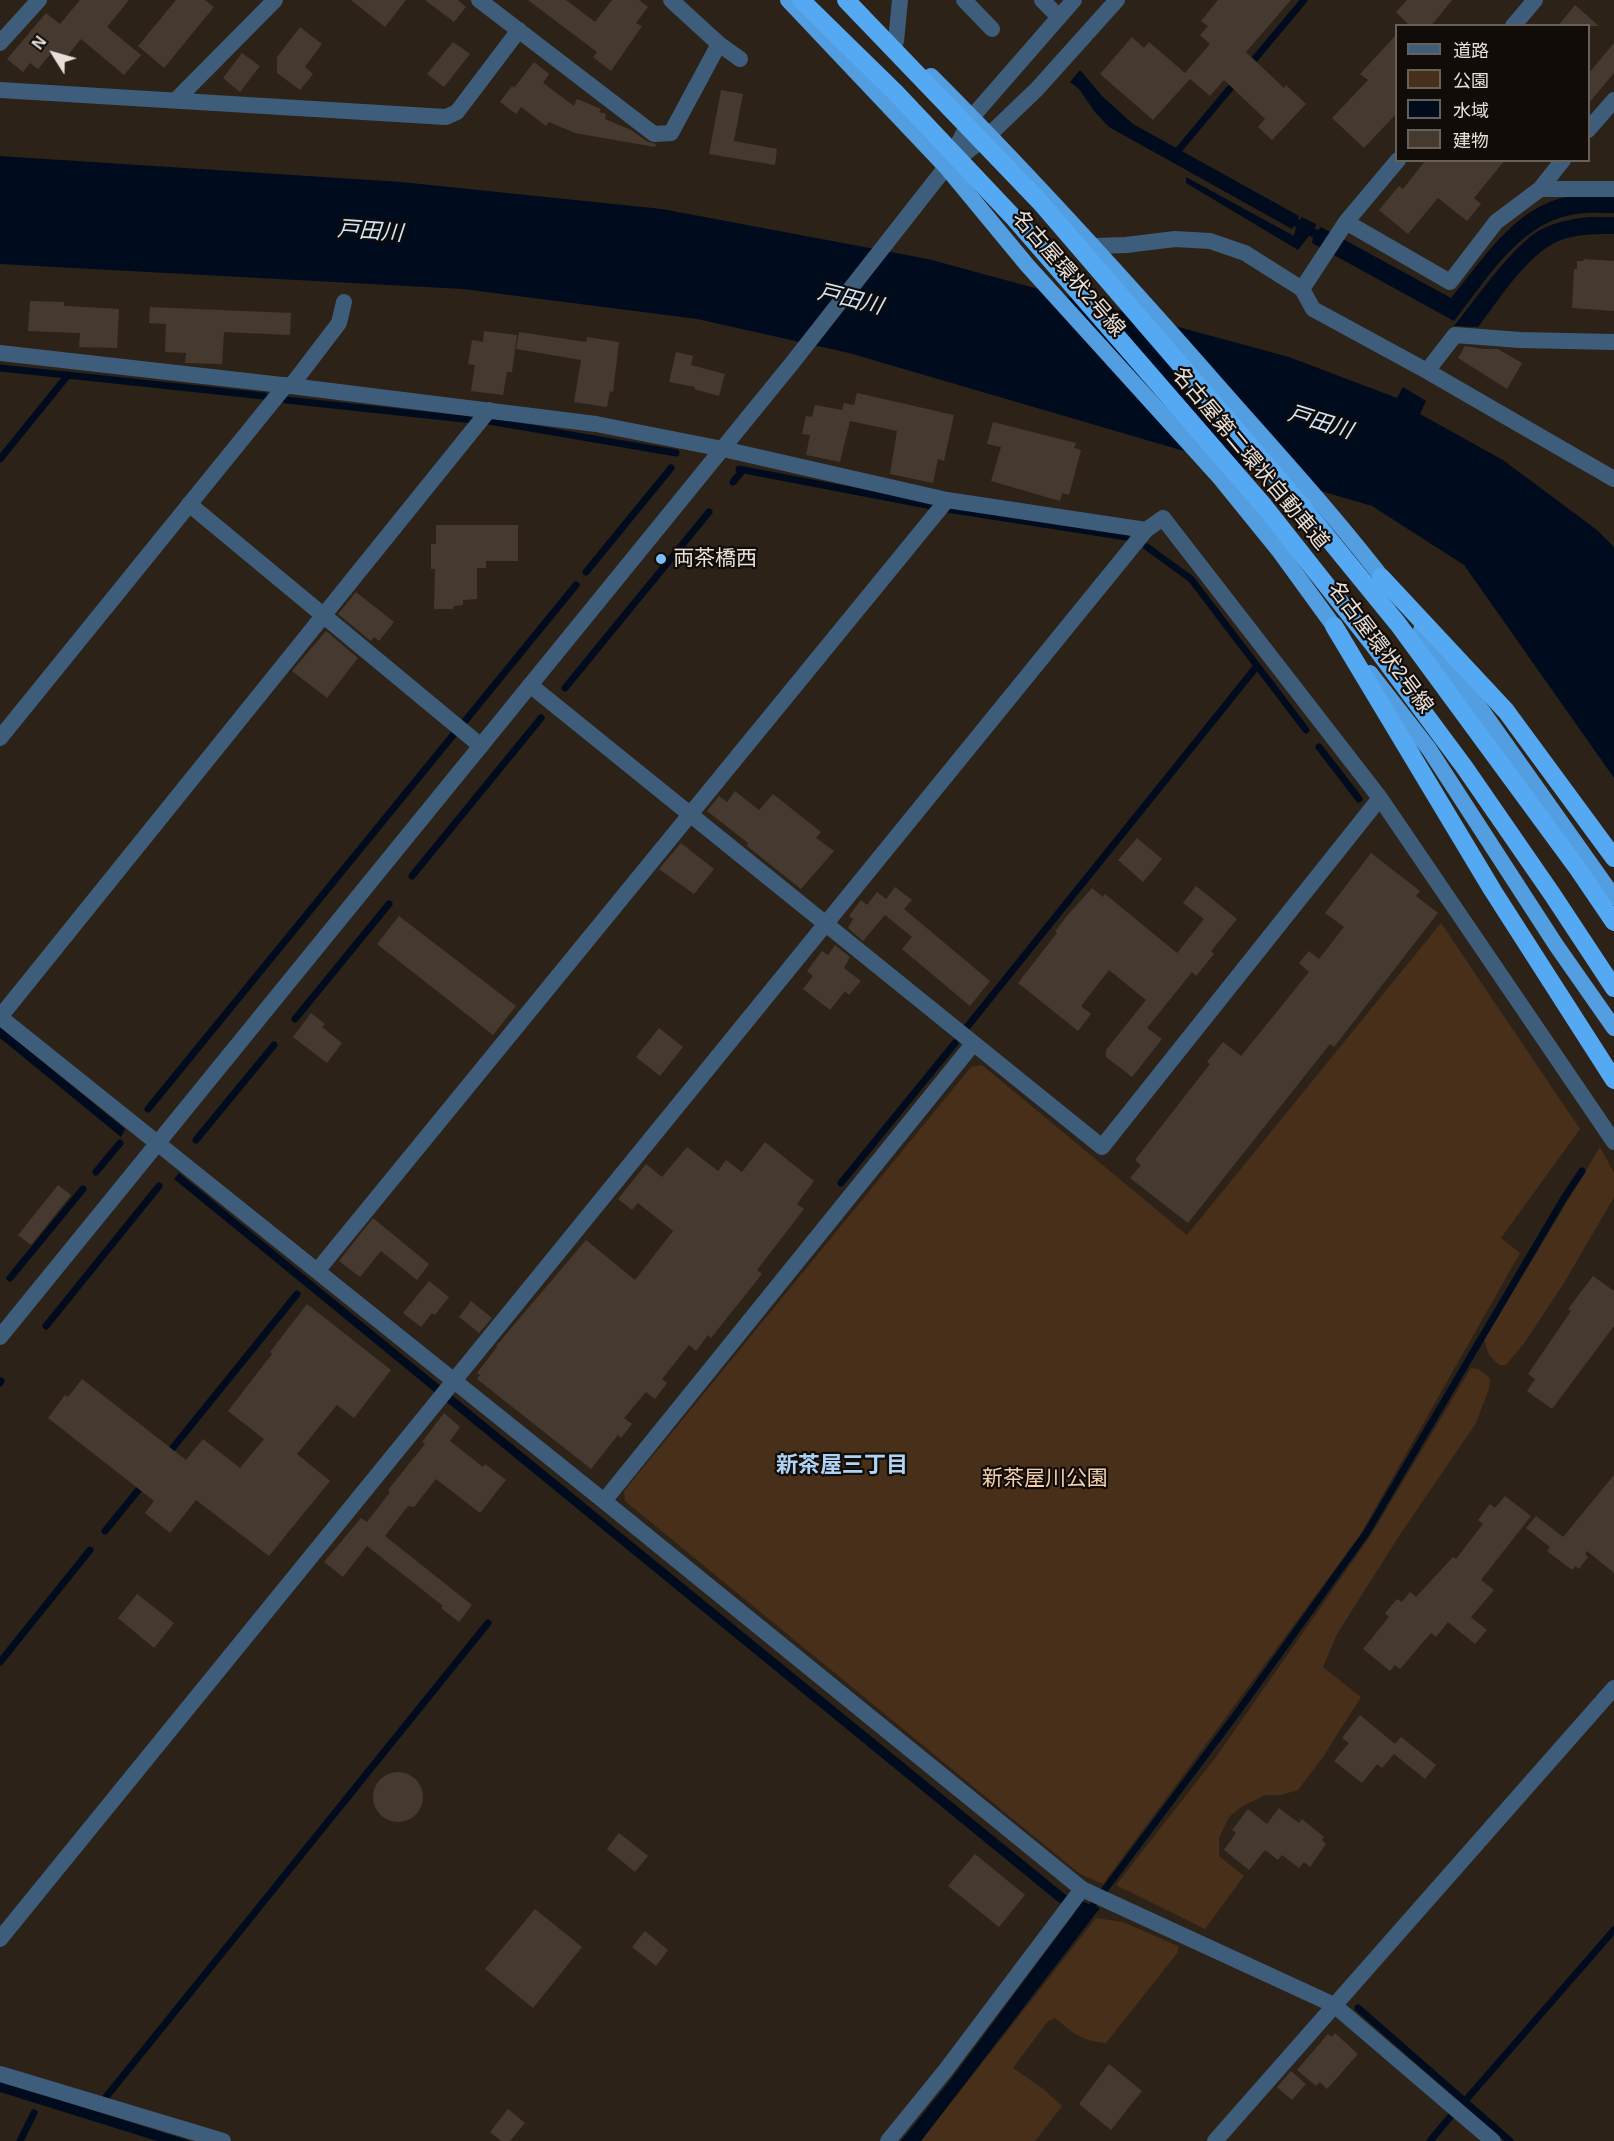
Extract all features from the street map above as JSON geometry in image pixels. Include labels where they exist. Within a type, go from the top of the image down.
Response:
[{"type":"highway","name":"名古屋環状2号線","points":[[788,0],[946,167],[1027,265],[1220,478],[1280,552],[1429,749],[1556,945],[1614,1028]]},
{"type":"highway","name":"名古屋第二環状自動車道","points":[[801,0],[896,93],[1015,219],[1264,506],[1373,644],[1465,768],[1614,988]]},
{"type":"highway","name":"名古屋第二環状自動車道","points":[[846,0],[1040,202],[1301,506],[1398,624],[1564,849],[1614,922]]},
{"type":"highway","name":"名古屋環状2号線","points":[[856,0],[972,117],[1116,269],[1352,538],[1483,712],[1614,897]]},
{"type":"highway","points":[[1381,577],[1506,711],[1614,858]]},
{"type":"highway","points":[[1334,626],[1493,891],[1614,1080]]},
{"type":"street","points":[[0,43],[39,0]]},
{"type":"street","points":[[176,100],[275,0]]},
{"type":"street","points":[[479,0],[654,134],[671,133],[719,44]]},
{"type":"street","points":[[671,0],[719,44],[740,59]]},
{"type":"street","points":[[896,41],[900,0]]},
{"type":"street","points":[[964,0],[992,29]]},
{"type":"street","points":[[1042,0],[1059,17]]},
{"type":"street","points":[[0,1337],[793,362],[946,167],[972,117],[1074,0]]},
{"type":"street","points":[[946,167],[989,135],[1037,89],[1117,0]]},
{"type":"street","points":[[1515,24],[1534,0]]},
{"type":"street","points":[[0,90],[446,117],[457,112],[519,30]]},
{"type":"street","points":[[1590,128],[1614,100]]},
{"type":"street","points":[[1302,289],[1346,222],[1396,162]]},
{"type":"street","points":[[1346,222],[1450,282],[1496,222],[1540,189],[1561,162]]},
{"type":"street","points":[[1540,189],[1614,189]]},
{"type":"street","points":[[1094,246],[1175,240],[1210,241],[1245,253],[1302,289],[1313,309],[1427,371],[1614,479]]},
{"type":"street","points":[[0,738],[339,323],[344,302]]},
{"type":"street","points":[[1427,371],[1455,335],[1520,340],[1614,342]]},
{"type":"street","points":[[0,353],[288,385],[596,424],[723,449],[947,500],[1146,530]]},
{"type":"street","points":[[489,410],[0,1017],[317,1271],[452,1384],[604,1501],[1075,1899],[1109,1903],[1334,2005],[1493,2141]]},
{"type":"street","points":[[317,1271],[947,500]]},
{"type":"street","points":[[189,504],[481,746]]},
{"type":"street","points":[[0,1939],[1146,530],[1164,519],[1380,798],[1614,1142]]},
{"type":"street","points":[[530,685],[1102,1147],[1380,798]]},
{"type":"street","points":[[604,1501],[973,1044]]},
{"type":"street","points":[[1215,2141],[1614,1688]]},
{"type":"street","points":[[888,2141],[945,2071],[1075,1899]]},
{"type":"street","points":[[0,2074],[218,2140]]},
{"type":"green space","name":"新茶屋川公園","points":[[1441,923],[1580,1129],[1501,1238],[1520,1253],[1360,1535],[1103,1884],[1080,1874],[625,1501],[624,1491],[971,1067],[982,1065],[1187,1235]]},
{"type":"green space","points":[[1600,1147],[1614,1173],[1614,1197],[1564,1283],[1525,1342],[1506,1365],[1499,1365],[1489,1355],[1484,1340]]},
{"type":"green space","points":[[1471,1368],[1478,1369],[1490,1378],[1489,1389],[1476,1423],[1399,1536],[1337,1634],[1323,1667],[1361,1697],[1323,1757],[1298,1790],[1281,1795],[1265,1795],[1241,1807],[1229,1817],[1219,1838],[1219,1856],[1244,1876],[1205,1929],[1116,1885],[1216,1757],[1371,1535]]},
{"type":"green space","points":[[1096,1918],[1123,1922],[1178,1946],[1178,1952],[1106,2043],[1078,2035],[1055,2018],[1048,2021],[1013,2068],[1042,2088],[1062,2106],[1035,2141],[921,2141]]},
{"type":"water","points":[[1080,70],[1102,96],[1133,124],[1299,216],[1299,220],[1302,217],[1316,224],[1315,229],[1318,230],[1321,227],[1451,298],[1503,235],[1534,210],[1552,201],[1572,196],[1614,196],[1614,213],[1577,214],[1557,219],[1538,228],[1506,255],[1454,321],[1312,243],[1313,237],[1309,236],[1298,250],[1186,183],[1186,177],[1294,236],[1296,227],[1292,229],[1109,127],[1094,111],[1079,89],[1070,82]]},
{"type":"water","name":"戸田川","points":[[0,156],[401,182],[662,209],[928,259],[1289,357],[1397,398],[1403,387],[1426,401],[1420,414],[1503,460],[1597,530],[1614,547],[1614,778],[1464,565],[1372,506],[849,353],[697,319],[463,289],[0,264]]},
{"type":"water","points":[[1592,217],[1614,217],[1614,234],[1578,236],[1554,243],[1517,275],[1478,327],[1454,326],[1507,259],[1531,236],[1554,224]]},
{"type":"water","points":[[0,1027],[125,1129],[121,1137],[0,1038]]},
{"type":"water","points":[[179,1173],[1066,1895],[1100,1908],[921,2141],[901,2141],[952,2078],[1076,1911],[1057,1901],[174,1179]]},
{"type":"water","points":[[0,2081],[190,2141],[157,2141],[0,2092]]},
{"type":"building","points":[[80,0],[129,0],[107,27],[141,55],[124,75],[81,39],[64,60],[53,51],[38,69],[30,63],[23,72],[7,59],[46,13],[60,24]]},
{"type":"building","points":[[176,0],[205,0],[214,7],[164,68],[138,46]]},
{"type":"building","points":[[351,0],[406,0],[385,27]]},
{"type":"building","points":[[425,0],[458,0],[466,7],[454,22]]},
{"type":"building","points":[[528,0],[566,0],[595,22],[612,0],[639,0],[648,7],[636,23],[642,26],[611,71],[593,57],[597,52]]},
{"type":"building","points":[[1218,0],[1291,0],[1246,52],[1284,88],[1286,85],[1306,104],[1272,140],[1258,127],[1265,119],[1224,80],[1210,96],[1190,79],[1153,120],[1100,74],[1132,37],[1144,48],[1149,42],[1185,73],[1210,44],[1200,35],[1208,26],[1201,21]]},
{"type":"building","points":[[1407,0],[1452,0],[1433,24],[1408,24],[1396,12]]},
{"type":"building","points":[[1575,5],[1599,26],[1590,26],[1590,24],[1560,24]]},
{"type":"building","points":[[300,27],[322,44],[305,67],[313,74],[300,90],[277,73],[277,57]]},
{"type":"building","points":[[1395,36],[1395,115],[1364,148],[1332,118],[1368,80],[1360,74]]},
{"type":"building","points":[[453,42],[470,54],[444,87],[427,74]]},
{"type":"building","points":[[1614,43],[1614,73],[1590,102],[1590,72]]},
{"type":"building","points":[[242,53],[260,66],[240,92],[223,78]]},
{"type":"building","points":[[534,62],[549,74],[543,83],[574,106],[577,99],[601,109],[599,112],[606,114],[605,119],[656,144],[655,147],[575,133],[549,122],[546,126],[521,107],[516,114],[500,102]]},
{"type":"building","points":[[721,90],[743,94],[734,141],[777,149],[775,165],[709,154]]},
{"type":"building","points":[[1424,162],[1503,162],[1474,198],[1481,204],[1467,221],[1438,198],[1408,234],[1379,210],[1399,186],[1403,189]]},
{"type":"building","points":[[1584,259],[1614,261],[1614,311],[1572,308],[1574,269],[1577,269],[1577,261]]},
{"type":"building","points":[[30,301],[64,302],[64,306],[119,309],[117,348],[79,347],[80,333],[28,331]]},
{"type":"building","points":[[150,307],[291,313],[290,335],[224,332],[222,364],[185,363],[186,353],[165,352],[166,324],[149,323]]},
{"type":"building","points":[[484,331],[517,335],[512,372],[507,372],[503,395],[471,391],[475,365],[468,364],[472,340],[483,342]]},
{"type":"building","points":[[519,332],[586,342],[587,337],[619,342],[613,392],[610,391],[607,407],[574,402],[581,360],[516,349]]},
{"type":"building","points":[[1465,346],[1498,349],[1522,363],[1507,389],[1458,358]]},
{"type":"building","points":[[676,352],[693,356],[691,365],[725,374],[719,396],[694,389],[695,387],[669,382]]},
{"type":"building","points":[[857,393],[954,415],[944,461],[938,459],[933,483],[890,474],[897,431],[850,421],[840,462],[806,455],[810,435],[802,434],[806,416],[812,417],[815,405],[842,410],[844,403],[854,405]]},
{"type":"building","points":[[993,422],[1076,443],[1074,448],[1081,450],[1069,495],[1062,493],[1060,501],[991,481],[1001,447],[987,444]]},
{"type":"building","points":[[436,525],[518,525],[518,561],[486,561],[486,568],[477,568],[477,599],[463,600],[463,605],[454,606],[453,609],[434,609],[435,569],[431,569],[431,544],[436,544]]},
{"type":"building","points":[[356,592],[394,622],[379,641],[374,637],[371,641],[338,614]]},
{"type":"building","points":[[326,631],[358,658],[327,698],[292,671]]},
{"type":"building","points":[[735,791],[759,810],[773,794],[821,832],[816,838],[834,851],[801,889],[707,811],[719,796],[727,802]]},
{"type":"building","points":[[1137,838],[1162,859],[1143,882],[1118,860]]},
{"type":"building","points":[[681,843],[714,869],[694,894],[659,869]]},
{"type":"building","points":[[1371,853],[1420,891],[1416,896],[1438,913],[1334,1047],[1330,1044],[1188,1223],[1130,1178],[1141,1165],[1135,1160],[1210,1064],[1207,1062],[1223,1042],[1241,1056],[1309,972],[1299,963],[1309,951],[1319,959],[1344,927],[1325,913]]},
{"type":"building","points":[[1196,886],[1237,919],[1211,951],[1214,954],[1196,976],[1192,972],[1147,1028],[1162,1039],[1132,1077],[1106,1057],[1106,1050],[1146,1000],[1109,970],[1081,1006],[1091,1014],[1078,1031],[1018,983],[1057,933],[1055,932],[1066,917],[1092,888],[1103,897],[1105,894],[1177,953],[1204,919],[1183,903]]},
{"type":"building","points":[[895,887],[912,900],[904,909],[990,981],[970,1006],[902,949],[912,937],[885,915],[863,941],[848,928],[853,919],[849,916],[861,900],[867,905],[877,892],[886,899]]},
{"type":"building","points":[[399,916],[516,1006],[493,1035],[377,944]]},
{"type":"building","points":[[835,945],[850,957],[844,968],[861,981],[849,995],[845,991],[830,1010],[803,989],[813,976],[807,971],[822,951],[828,955]]},
{"type":"building","points":[[311,1013],[325,1024],[322,1027],[342,1043],[327,1063],[293,1037]]},
{"type":"building","points":[[659,1028],[683,1047],[660,1076],[636,1057]]},
{"type":"building","points":[[765,1142],[814,1181],[797,1204],[804,1209],[757,1270],[762,1274],[711,1338],[708,1335],[696,1351],[689,1345],[662,1379],[667,1383],[655,1399],[646,1392],[624,1418],[632,1424],[621,1438],[618,1435],[591,1469],[477,1379],[480,1375],[477,1373],[496,1346],[586,1240],[635,1280],[673,1231],[638,1203],[632,1210],[618,1199],[646,1164],[662,1177],[687,1147],[718,1171],[726,1160],[742,1172]]},
{"type":"building","points":[[58,1185],[71,1195],[31,1245],[18,1235]]},
{"type":"building","points":[[373,1218],[429,1264],[417,1280],[381,1251],[360,1277],[339,1261]]},
{"type":"building","points":[[1593,1276],[1614,1291],[1614,1326],[1552,1409],[1527,1391],[1535,1379],[1528,1374],[1571,1311],[1568,1309]]},
{"type":"building","points":[[429,1281],[449,1297],[435,1315],[432,1313],[421,1327],[403,1313]]},
{"type":"building","points":[[471,1301],[492,1318],[479,1333],[459,1317]]},
{"type":"building","points":[[307,1304],[391,1370],[354,1418],[337,1405],[297,1454],[330,1481],[269,1556],[196,1500],[170,1533],[145,1513],[154,1501],[48,1418],[65,1395],[68,1397],[82,1379],[186,1460],[203,1439],[240,1468],[264,1439],[228,1411]]},
{"type":"building","points":[[444,1413],[460,1427],[450,1441],[483,1467],[485,1464],[506,1480],[480,1513],[436,1479],[414,1507],[408,1506],[385,1536],[472,1605],[459,1622],[441,1608],[443,1606],[367,1546],[343,1577],[324,1562],[361,1518],[367,1522],[390,1492],[388,1490],[425,1444],[422,1442]]},
{"type":"building","points":[[1614,1475],[1614,1573],[1587,1551],[1585,1554],[1588,1557],[1579,1569],[1575,1566],[1572,1570],[1547,1551],[1550,1547],[1526,1528],[1536,1516],[1563,1537]]},
{"type":"building","points":[[1505,1496],[1531,1516],[1481,1580],[1494,1590],[1471,1617],[1487,1630],[1475,1644],[1448,1622],[1436,1637],[1431,1633],[1400,1669],[1395,1665],[1390,1671],[1363,1649],[1389,1617],[1385,1613],[1397,1599],[1402,1602],[1410,1592],[1416,1597],[1453,1557],[1456,1559],[1483,1524],[1478,1520],[1490,1504],[1495,1508]]},
{"type":"building","points":[[137,1594],[174,1623],[154,1648],[118,1618]]},
{"type":"building","points":[[1360,1715],[1395,1744],[1401,1737],[1436,1765],[1425,1779],[1394,1754],[1382,1768],[1377,1764],[1362,1783],[1334,1761],[1349,1743],[1342,1738]]},
{"type":"building","points":[[398,1772],[416,1779],[423,1797],[416,1815],[398,1822],[380,1815],[373,1797],[380,1779]]},
{"type":"building","points":[[1279,1808],[1299,1823],[1302,1819],[1324,1837],[1322,1840],[1326,1844],[1310,1867],[1304,1862],[1299,1868],[1282,1855],[1278,1860],[1265,1850],[1249,1870],[1224,1850],[1236,1833],[1232,1830],[1248,1809],[1267,1824]]},
{"type":"building","points":[[619,1833],[648,1856],[635,1872],[607,1849]]},
{"type":"building","points":[[975,1854],[1025,1895],[999,1927],[948,1886]]},
{"type":"building","points":[[535,1909],[582,1947],[533,2008],[485,1969]]},
{"type":"building","points":[[645,1931],[668,1950],[656,1966],[632,1947]]},
{"type":"building","points":[[1335,2033],[1358,2054],[1327,2089],[1320,2082],[1316,2086],[1297,2070],[1328,2034],[1332,2037]]},
{"type":"building","points":[[1109,2064],[1142,2091],[1111,2130],[1079,2104]]},
{"type":"building","points":[[1291,2071],[1306,2084],[1292,2100],[1277,2087]]},
{"type":"building","points":[[508,2109],[525,2123],[510,2141],[501,2141],[490,2132]]},
{"type":"waterway","points":[[1248,67],[1304,0]]},
{"type":"waterway","points":[[1176,153],[1237,80]]},
{"type":"waterway","points":[[0,368],[264,396]]},
{"type":"waterway","points":[[0,459],[68,375]]},
{"type":"waterway","points":[[286,400],[473,420]]},
{"type":"waterway","points":[[489,421],[676,453]]},
{"type":"waterway","points":[[586,572],[671,468]]},
{"type":"waterway","points":[[739,469],[932,506]]},
{"type":"waterway","points":[[733,482],[743,470]]},
{"type":"waterway","points":[[947,509],[1126,537]]},
{"type":"waterway","points":[[565,688],[709,512]]},
{"type":"waterway","points":[[1147,547],[1191,579],[1306,730]]},
{"type":"waterway","points":[[465,721],[576,585]]},
{"type":"waterway","points":[[967,1027],[1257,666]]},
{"type":"waterway","points":[[412,876],[541,718]]},
{"type":"waterway","points":[[148,1109],[454,734]]},
{"type":"waterway","points":[[1319,747],[1359,799]]},
{"type":"waterway","points":[[295,1019],[389,904]]},
{"type":"waterway","points":[[841,1183],[955,1043]]},
{"type":"waterway","points":[[196,1140],[274,1045]]},
{"type":"waterway","points":[[96,1172],[120,1143]]},
{"type":"waterway","points":[[1088,1912],[1237,1713],[1367,1532],[1582,1171]]},
{"type":"waterway","points":[[46,1326],[159,1186]]},
{"type":"waterway","points":[[10,1278],[83,1189]]},
{"type":"waterway","points":[[167,1455],[297,1294]]},
{"type":"waterway","points":[[105,1531],[145,1482]]},
{"type":"waterway","points":[[0,1662],[90,1550]]},
{"type":"waterway","points":[[106,2097],[488,1623]]},
{"type":"waterway","points":[[1465,2101],[1614,1930]]},
{"type":"waterway","points":[[1358,2008],[1510,2141]]},
{"type":"waterway","points":[[20,2141],[34,2113]]},
{"type":"waterway","points":[[1430,2141],[1450,2117]]},
{"type":"place","name":"両茶橋西","points":[[661,559]]},
{"type":"district","name":"新茶屋三丁目","points":[[842,1466]]}]
